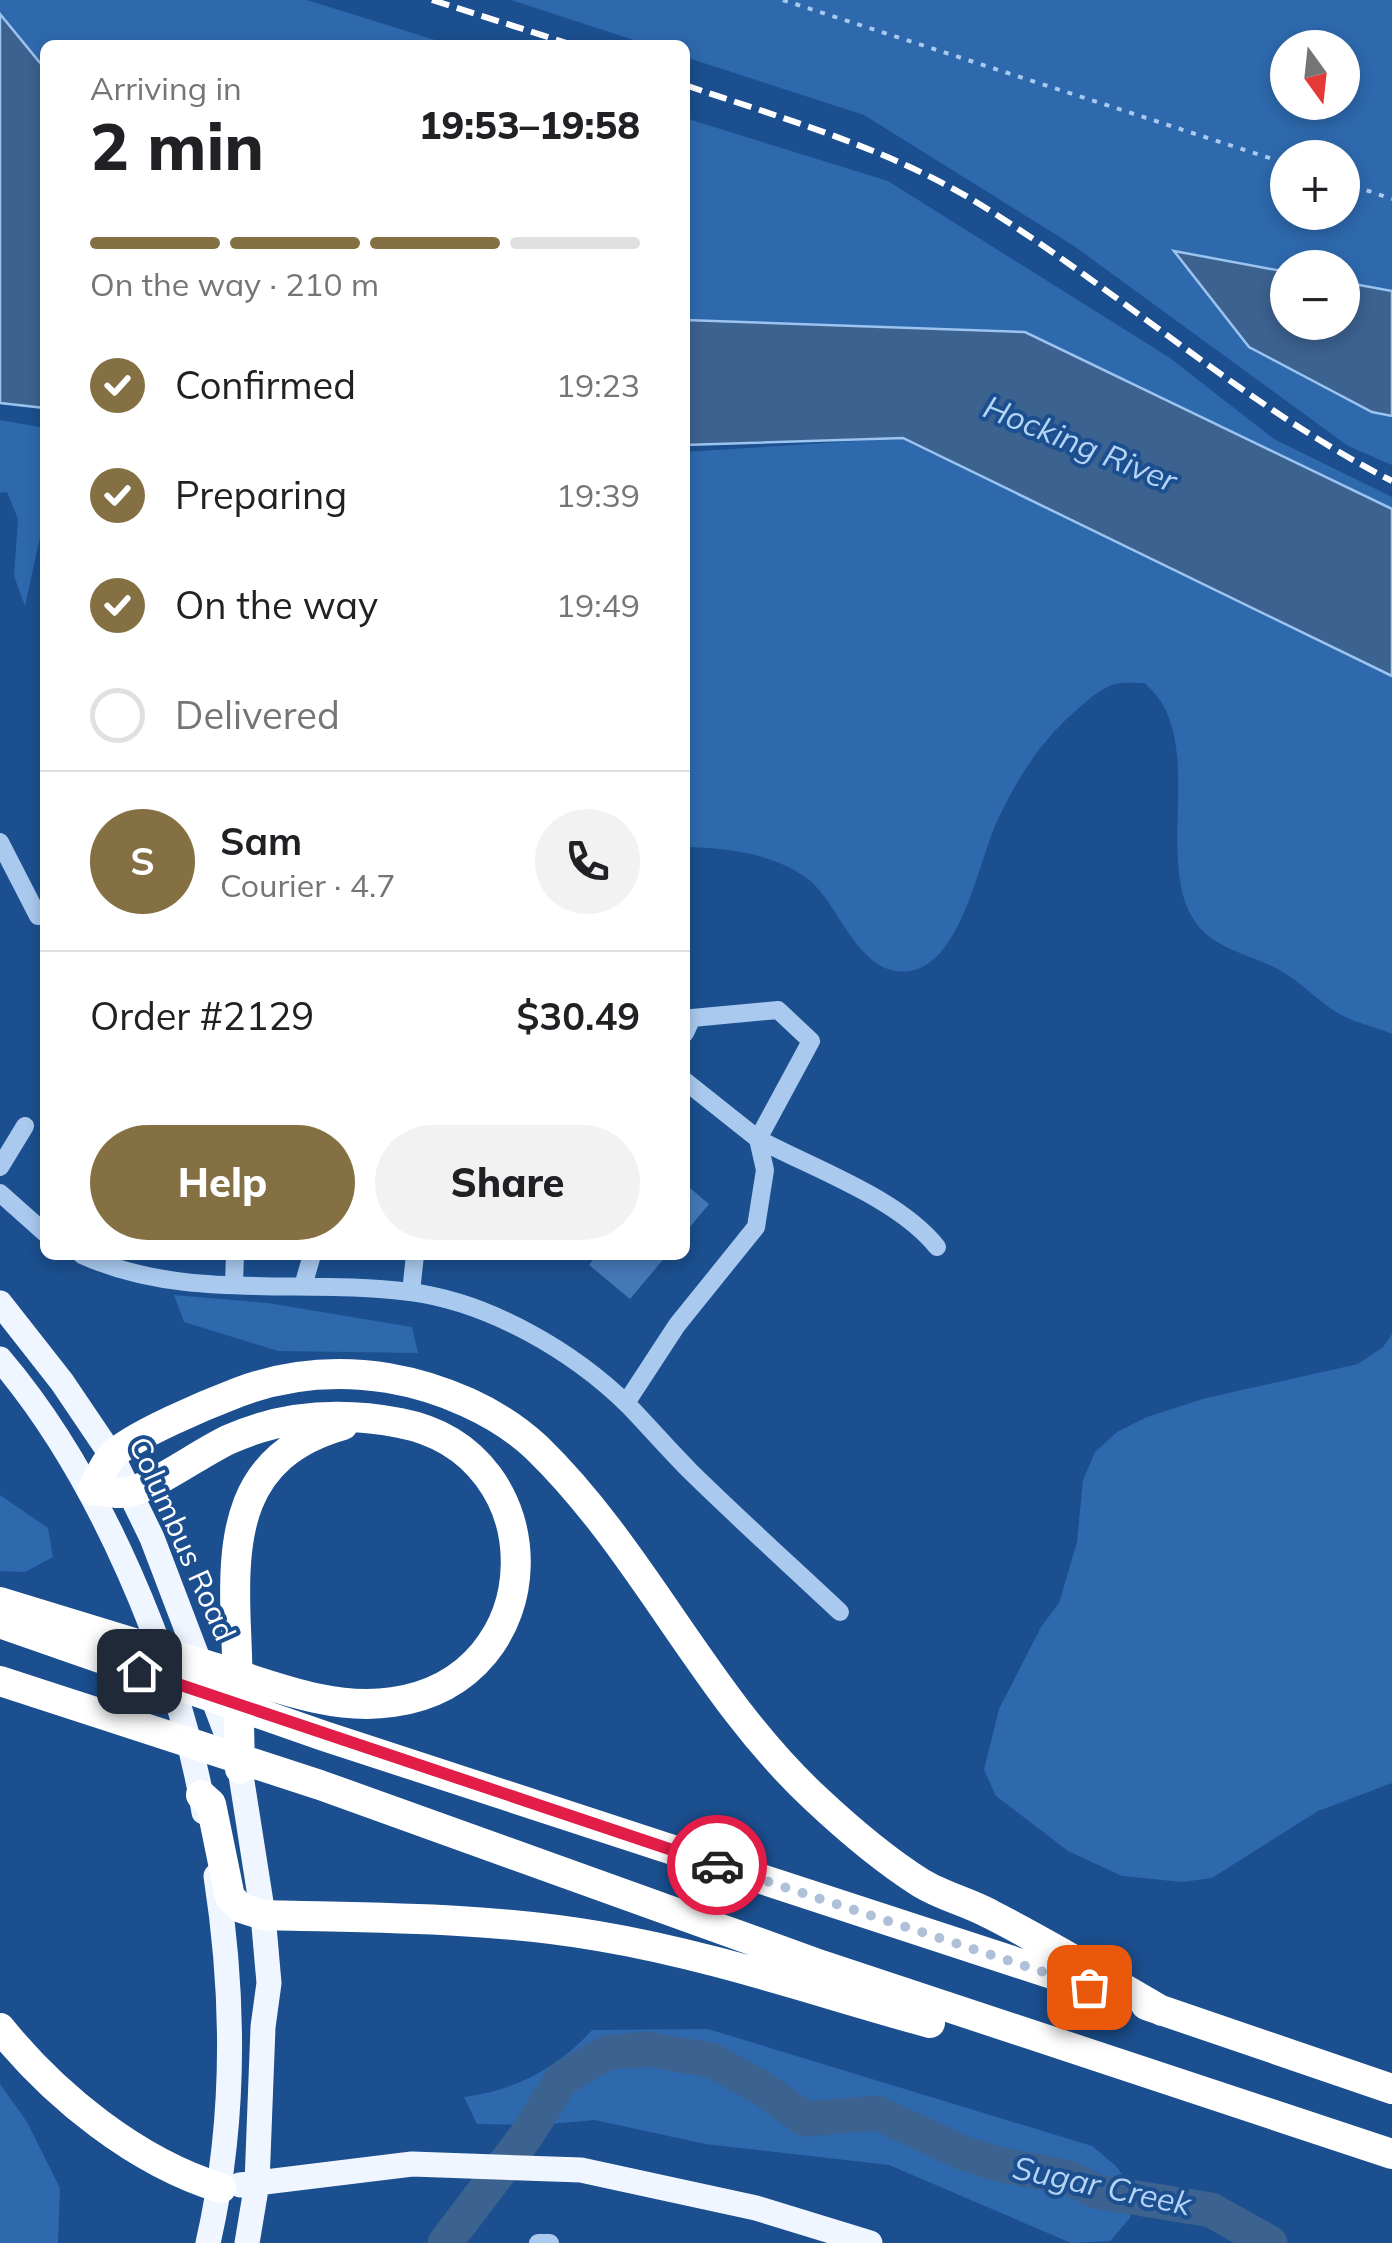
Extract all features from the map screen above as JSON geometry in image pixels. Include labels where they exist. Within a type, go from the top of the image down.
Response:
[{"type":"highway","points":[[0,1602],[316,1698],[374,1704],[398,1702],[437,1688],[473,1664],[502,1629],[515,1592],[516,1542],[505,1507],[489,1479],[442,1438],[379,1419],[312,1417],[252,1430],[129,1492],[92,1490],[112,1456],[249,1388],[293,1378],[342,1374],[401,1380],[485,1412],[535,1446],[582,1498],[758,1736],[811,1795],[854,1834],[923,1884],[988,1913],[1162,2010]]},
{"type":"highway","points":[[240,1769],[233,1576],[237,1539],[249,1494],[266,1468],[298,1444],[321,1431],[379,1419]]},
{"type":"highway","points":[[0,1624],[324,1736],[1392,2088]]},
{"type":"highway","points":[[0,1681],[320,1784],[731,1934],[1392,2154]]},
{"type":"highway","points":[[201,1795],[211,1804],[230,1897],[241,1908],[264,1915],[491,1922],[600,1936],[705,1959],[995,2040],[1062,2047]]},
{"type":"highway","points":[[0,2028],[24,2057],[82,2109],[182,2176],[220,2188]]},
{"type":"main road","name":"Columbus Road","points":[[0,1303],[62,1382],[112,1456],[183,1614],[240,1769],[264,1915],[269,1982],[263,2027],[257,2182],[247,2243]]},
{"type":"main road","name":"Columbus Road","points":[[0,1359],[38,1406],[92,1490],[160,1652],[201,1795],[216,1881],[232,2019],[228,2123],[208,2243]]},
{"type":"main road","points":[[220,2188],[412,2164],[581,2170],[756,2208],[870,2243]]},
{"type":"street","points":[[0,842],[8,880],[40,916]]},
{"type":"street","points":[[626,1404],[677,1325],[756,1227],[765,1170],[758,1140],[810,1042],[778,1010],[692,1018],[690,1022]]},
{"type":"street","points":[[690,1085],[758,1140],[891,1208],[922,1229],[936,1247]]},
{"type":"street","points":[[0,1166],[25,1126]]},
{"type":"street","points":[[0,1194],[40,1229]]},
{"type":"street","points":[[93,1260],[114,1270],[171,1283],[411,1292],[488,1314],[534,1337],[626,1404],[691,1472],[840,1612]]},
{"type":"street","points":[[234,1284],[235,1260]]},
{"type":"street","points":[[303,1286],[311,1260]]},
{"type":"street","points":[[411,1292],[414,1260]]},
{"type":"street","points":[[538,2243],[550,2243]]},
{"type":"path","points":[[783,0],[1270,158]]},
{"type":"path","points":[[1360,188],[1392,199]]},
{"type":"shaded area","points":[[0,0],[307,0],[435,40],[40,40],[40,63],[0,14]]},
{"type":"shaded area","points":[[511,0],[1392,0],[1392,465],[1348,446],[1074,246],[864,115],[690,59],[690,40],[634,40]]},
{"type":"shaded area","points":[[690,120],[888,181],[1170,358],[1274,439],[1392,497],[1392,509],[1025,332],[690,320]]},
{"type":"shaded area","points":[[0,420],[40,427],[40,537],[25,606],[14,576],[18,519],[7,492],[0,493]]},
{"type":"shaded area","points":[[903,438],[1392,676],[1392,1034],[1343,1016],[1281,971],[1214,940],[1190,913],[1181,887],[1178,858],[1178,763],[1174,734],[1162,704],[1145,683],[1118,683],[1103,689],[1048,738],[1021,776],[998,819],[956,930],[928,964],[910,971],[877,964],[852,937],[819,890],[794,870],[749,854],[690,847],[690,452]]},
{"type":"shaded area","points":[[174,1295],[268,1303],[412,1327],[418,1353],[278,1351],[184,1322]]},
{"type":"shaded area","points":[[1392,1334],[1392,1783],[1318,1811],[1212,1878],[1182,1882],[1122,1876],[1068,1851],[996,1796],[984,1770],[999,1709],[1041,1627],[1059,1603],[1077,1542],[1083,1480],[1095,1452],[1117,1432],[1147,1417],[1206,1398],[1358,1364],[1383,1347]]},
{"type":"shaded area","points":[[0,1495],[48,1528],[53,1557],[25,1572],[0,1571]]},
{"type":"shaded area","points":[[708,2029],[1092,2146],[1115,2165],[1133,2188],[1130,2218],[1110,2241],[1071,2243],[889,2165],[705,2144],[595,2120],[539,2125],[477,2124],[464,2097],[534,2076],[565,2056],[592,2030]]},
{"type":"shaded area","points":[[0,2084],[27,2122],[60,2188],[58,2243],[0,2243]]},
{"type":"water","points":[[0,14],[40,63],[40,407],[0,403]]},
{"type":"water","points":[[1174,251],[1270,269],[1270,340],[1360,340],[1360,285],[1392,291],[1392,416],[1372,412],[1249,347]]},
{"type":"water","name":"Hocking River","points":[[690,320],[1025,332],[1392,509],[1392,676],[903,438],[690,445]]},
{"type":"building","points":[[690,1188],[709,1204],[690,1227]]},
{"type":"building","points":[[593,1260],[663,1260],[630,1299],[589,1265]]},
{"type":"waterway","name":"Sugar Creek","points":[[445,2243],[526,2136],[562,2079],[606,2053],[645,2049],[711,2060],[762,2088],[805,2119],[877,2113],[963,2153],[997,2164],[1070,2178],[1095,2191],[1211,2210],[1270,2243]]},
{"type":"railway","points":[[432,0],[557,40]]},
{"type":"railway","points":[[690,87],[874,151],[947,185],[1084,274],[1285,418],[1392,481]]},
{"type":"way so far","points":[[717,1865],[1089,1987]]},
{"type":"route","points":[[139,1671],[717,1865]]}]
